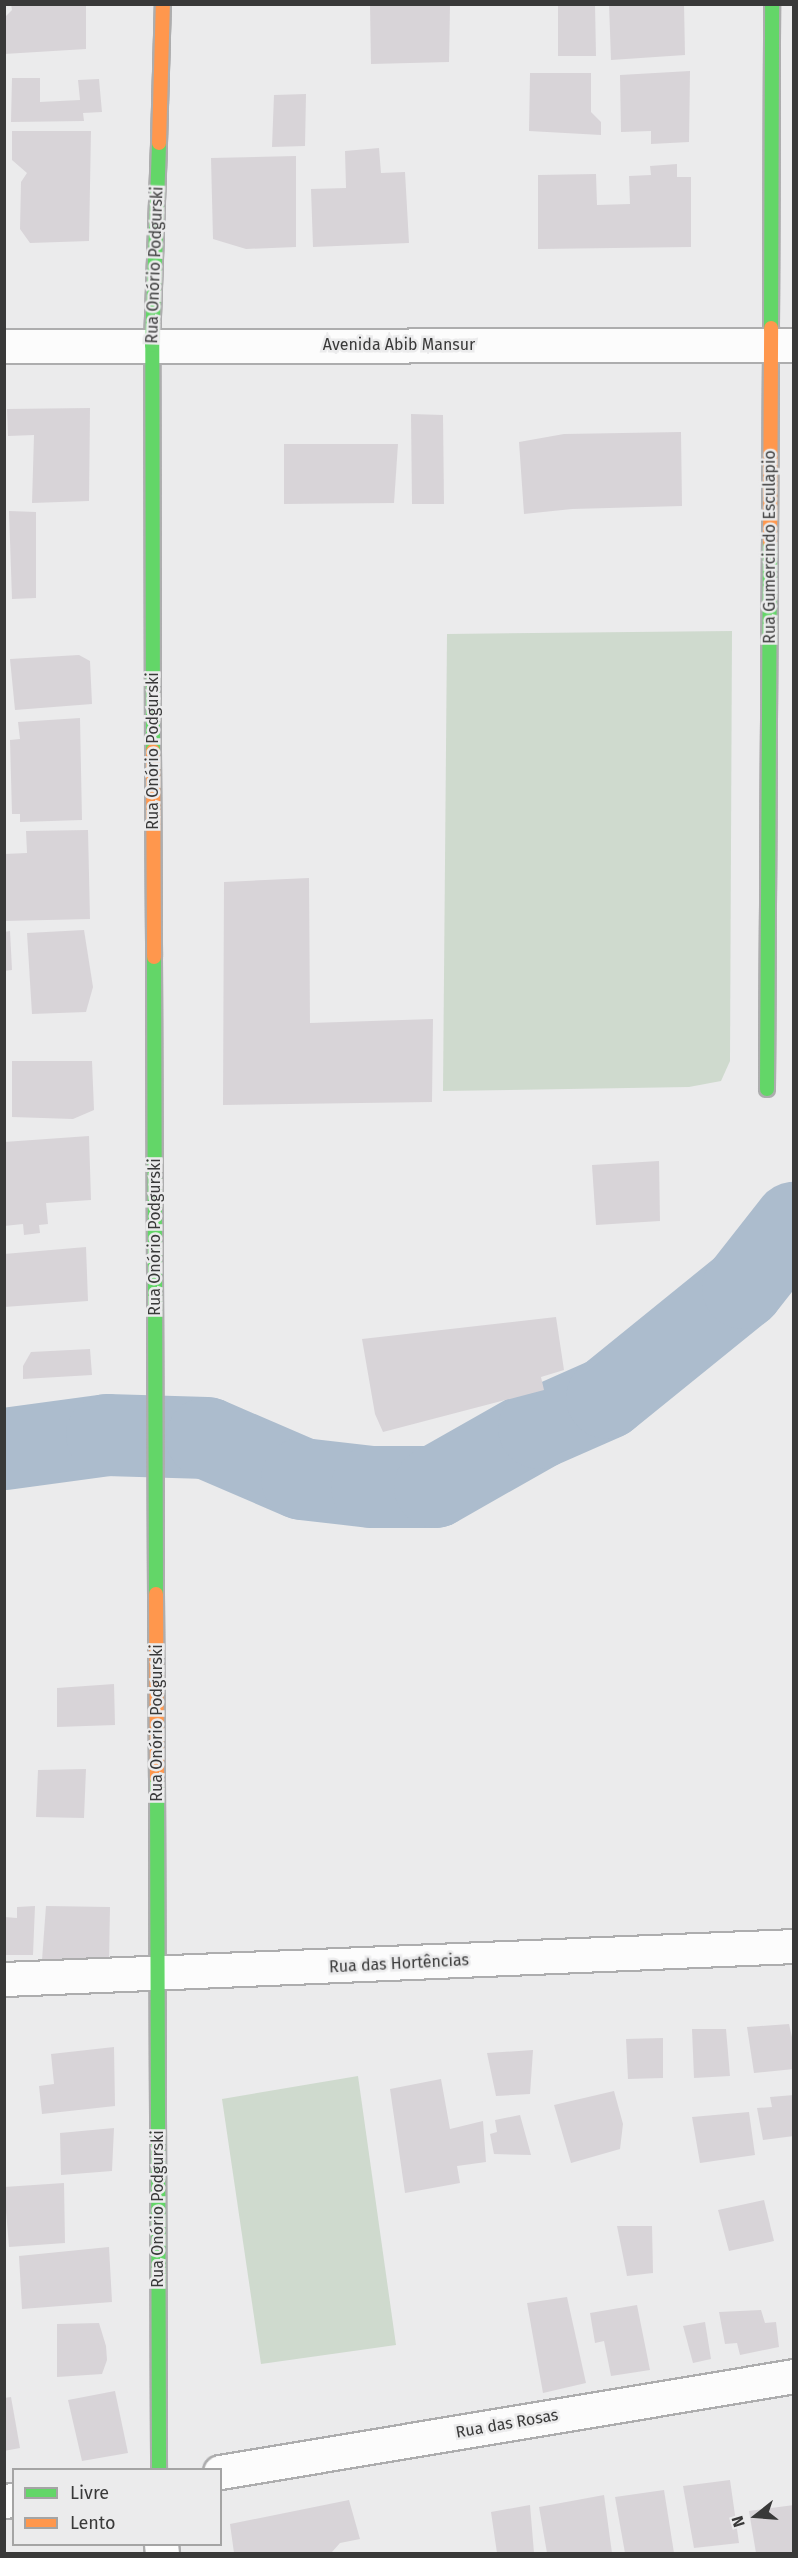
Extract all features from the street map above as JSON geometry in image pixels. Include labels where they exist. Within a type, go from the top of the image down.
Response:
[{"type":"street","name":"Rua Onório Podgurski","points":[[159,2468],[152,345],[163,4]]},
{"type":"street","name":"Rua Gumercindo Esculapio","points":[[767,1089],[783,345],[772,4]]},
{"type":"street","name":"Avenida Abib Mansur","points":[[4,346],[783,345]]},
{"type":"street","name":"Rua das Hortências","points":[[4,1979],[794,1946]]},
{"type":"street","name":"Rua das Rosas","points":[[222,2472],[794,2376]]},
{"type":"shaded area","points":[[732,631],[730,1061],[721,1081],[689,1087],[443,1091],[447,634]]},
{"type":"shaded area","points":[[358,2076],[396,2345],[261,2364],[222,2099]]},
{"type":"building","points":[[11,4],[86,4],[86,49],[4,54],[4,18],[12,10]]},
{"type":"building","points":[[558,4],[595,4],[596,56],[558,56]]},
{"type":"building","points":[[609,4],[684,4],[685,55],[611,60]]},
{"type":"building","points":[[370,5],[450,5],[449,62],[371,64]]},
{"type":"building","points":[[690,71],[689,142],[651,144],[651,131],[621,132],[620,75]]},
{"type":"building","points":[[530,73],[591,73],[591,112],[601,122],[601,135],[529,131]]},
{"type":"building","points":[[12,78],[40,78],[40,102],[80,100],[78,80],[99,79],[102,112],[83,113],[84,121],[11,122]]},
{"type":"building","points":[[306,94],[305,146],[272,147],[274,95]]},
{"type":"building","points":[[12,131],[91,131],[89,241],[30,243],[20,229],[21,182],[27,173],[12,160]]},
{"type":"building","points":[[379,148],[381,173],[405,172],[409,243],[313,247],[311,189],[346,188],[345,151]]},
{"type":"building","points":[[296,156],[296,247],[246,249],[213,239],[211,158]]},
{"type":"building","points":[[677,164],[677,177],[691,177],[691,247],[538,249],[538,175],[596,174],[597,205],[630,204],[629,176],[651,175],[650,166]]},
{"type":"building","points":[[90,408],[89,501],[32,503],[34,435],[8,436],[7,409]]},
{"type":"building","points":[[411,414],[443,415],[444,504],[412,504]]},
{"type":"building","points":[[681,432],[682,506],[572,509],[524,514],[519,442],[564,434]]},
{"type":"building","points":[[284,444],[398,444],[394,503],[284,504]]},
{"type":"building","points":[[9,511],[36,512],[36,598],[12,599]]},
{"type":"building","points":[[79,655],[90,661],[92,704],[15,710],[10,659]]},
{"type":"building","points":[[80,718],[82,820],[20,822],[20,814],[12,814],[10,740],[20,739],[18,722]]},
{"type":"building","points":[[88,830],[90,919],[4,921],[4,854],[27,853],[26,831]]},
{"type":"building","points":[[309,878],[310,1023],[433,1019],[432,1102],[223,1105],[224,882]]},
{"type":"building","points":[[84,930],[93,987],[86,1012],[32,1014],[27,933]]},
{"type":"building","points":[[10,931],[12,970],[4,971],[4,932]]},
{"type":"building","points":[[12,1061],[92,1061],[94,1110],[73,1119],[12,1117]]},
{"type":"building","points":[[89,1136],[91,1200],[46,1203],[48,1224],[39,1225],[40,1233],[24,1235],[23,1224],[4,1226],[4,1142]]},
{"type":"building","points":[[659,1161],[660,1221],[596,1225],[592,1165]]},
{"type":"building","points":[[86,1247],[88,1301],[4,1307],[4,1254]]},
{"type":"building","points":[[556,1317],[564,1370],[541,1377],[544,1390],[383,1432],[375,1414],[362,1339]]},
{"type":"building","points":[[90,1349],[92,1375],[23,1379],[23,1366],[31,1352]]},
{"type":"building","points":[[114,1684],[115,1725],[57,1727],[57,1688]]},
{"type":"building","points":[[86,1769],[84,1818],[36,1817],[38,1770]]},
{"type":"building","points":[[35,1906],[33,1955],[4,1955],[4,1917],[17,1918],[17,1907]]},
{"type":"building","points":[[46,1906],[110,1907],[109,1961],[42,1960]]},
{"type":"building","points":[[789,2024],[794,2046],[794,2069],[754,2073],[747,2027]]},
{"type":"building","points":[[692,2029],[726,2029],[730,2076],[694,2078]]},
{"type":"building","points":[[663,2038],[663,2078],[628,2079],[626,2039]]},
{"type":"building","points":[[114,2047],[115,2106],[42,2114],[39,2086],[54,2084],[51,2054]]},
{"type":"building","points":[[533,2050],[530,2094],[496,2096],[487,2053]]},
{"type":"building","points":[[441,2079],[450,2129],[483,2121],[486,2162],[457,2166],[460,2183],[405,2193],[390,2089]]},
{"type":"building","points":[[614,2091],[623,2124],[620,2149],[571,2163],[554,2105]]},
{"type":"building","points":[[794,2095],[794,2136],[763,2140],[757,2108],[772,2107],[770,2097]]},
{"type":"building","points":[[749,2112],[755,2155],[700,2163],[692,2117]]},
{"type":"building","points":[[520,2115],[531,2155],[494,2154],[490,2134],[497,2132],[495,2120]]},
{"type":"building","points":[[114,2128],[112,2171],[61,2175],[60,2133]]},
{"type":"building","points":[[64,2183],[65,2243],[9,2247],[4,2187]]},
{"type":"building","points":[[764,2200],[774,2241],[729,2251],[718,2210]]},
{"type":"building","points":[[617,2226],[652,2226],[653,2273],[627,2276]]},
{"type":"building","points":[[109,2247],[112,2302],[22,2309],[19,2256]]},
{"type":"building","points":[[567,2297],[586,2383],[543,2393],[527,2303]]},
{"type":"building","points":[[637,2305],[650,2370],[611,2376],[604,2341],[595,2343],[590,2313]]},
{"type":"building","points":[[761,2310],[765,2323],[776,2322],[779,2347],[740,2355],[737,2343],[725,2344],[719,2312]]},
{"type":"building","points":[[705,2322],[711,2359],[693,2363],[683,2326]]},
{"type":"building","points":[[99,2323],[106,2346],[107,2360],[102,2374],[57,2377],[57,2324]]},
{"type":"building","points":[[115,2391],[128,2453],[82,2461],[68,2400]]},
{"type":"building","points":[[11,2397],[20,2448],[4,2451],[4,2398]]},
{"type":"building","points":[[730,2480],[739,2543],[694,2548],[683,2486]]},
{"type":"building","points":[[664,2490],[674,2553],[625,2553],[615,2497]]},
{"type":"building","points":[[604,2495],[612,2553],[547,2553],[539,2507]]},
{"type":"building","points":[[349,2500],[360,2539],[340,2543],[332,2552],[234,2553],[230,2524]]},
{"type":"building","points":[[530,2505],[534,2553],[497,2553],[491,2512]]},
{"type":"building","points":[[794,2505],[794,2553],[756,2553],[749,2511]]},
{"type":"waterway","points":[[4,1449],[107,1435],[207,1438],[302,1479],[372,1487],[435,1487],[539,1428],[607,1398],[743,1288],[794,1223]]},
{"type":"traffic: fast","points":[[771,328],[772,4]]},
{"type":"traffic: fast","points":[[153,751],[152,345],[159,143]]},
{"type":"traffic: fast","points":[[767,1089],[770,542]]},
{"type":"traffic: fast","points":[[154,957],[156,1594]]},
{"type":"traffic: fast","points":[[157,1778],[159,2468]]},
{"type":"traffic: slow","points":[[159,143],[163,4]]},
{"type":"traffic: slow","points":[[770,542],[771,328]]},
{"type":"traffic: slow","points":[[153,751],[154,957]]},
{"type":"traffic: slow","points":[[156,1594],[157,1778]]}]
